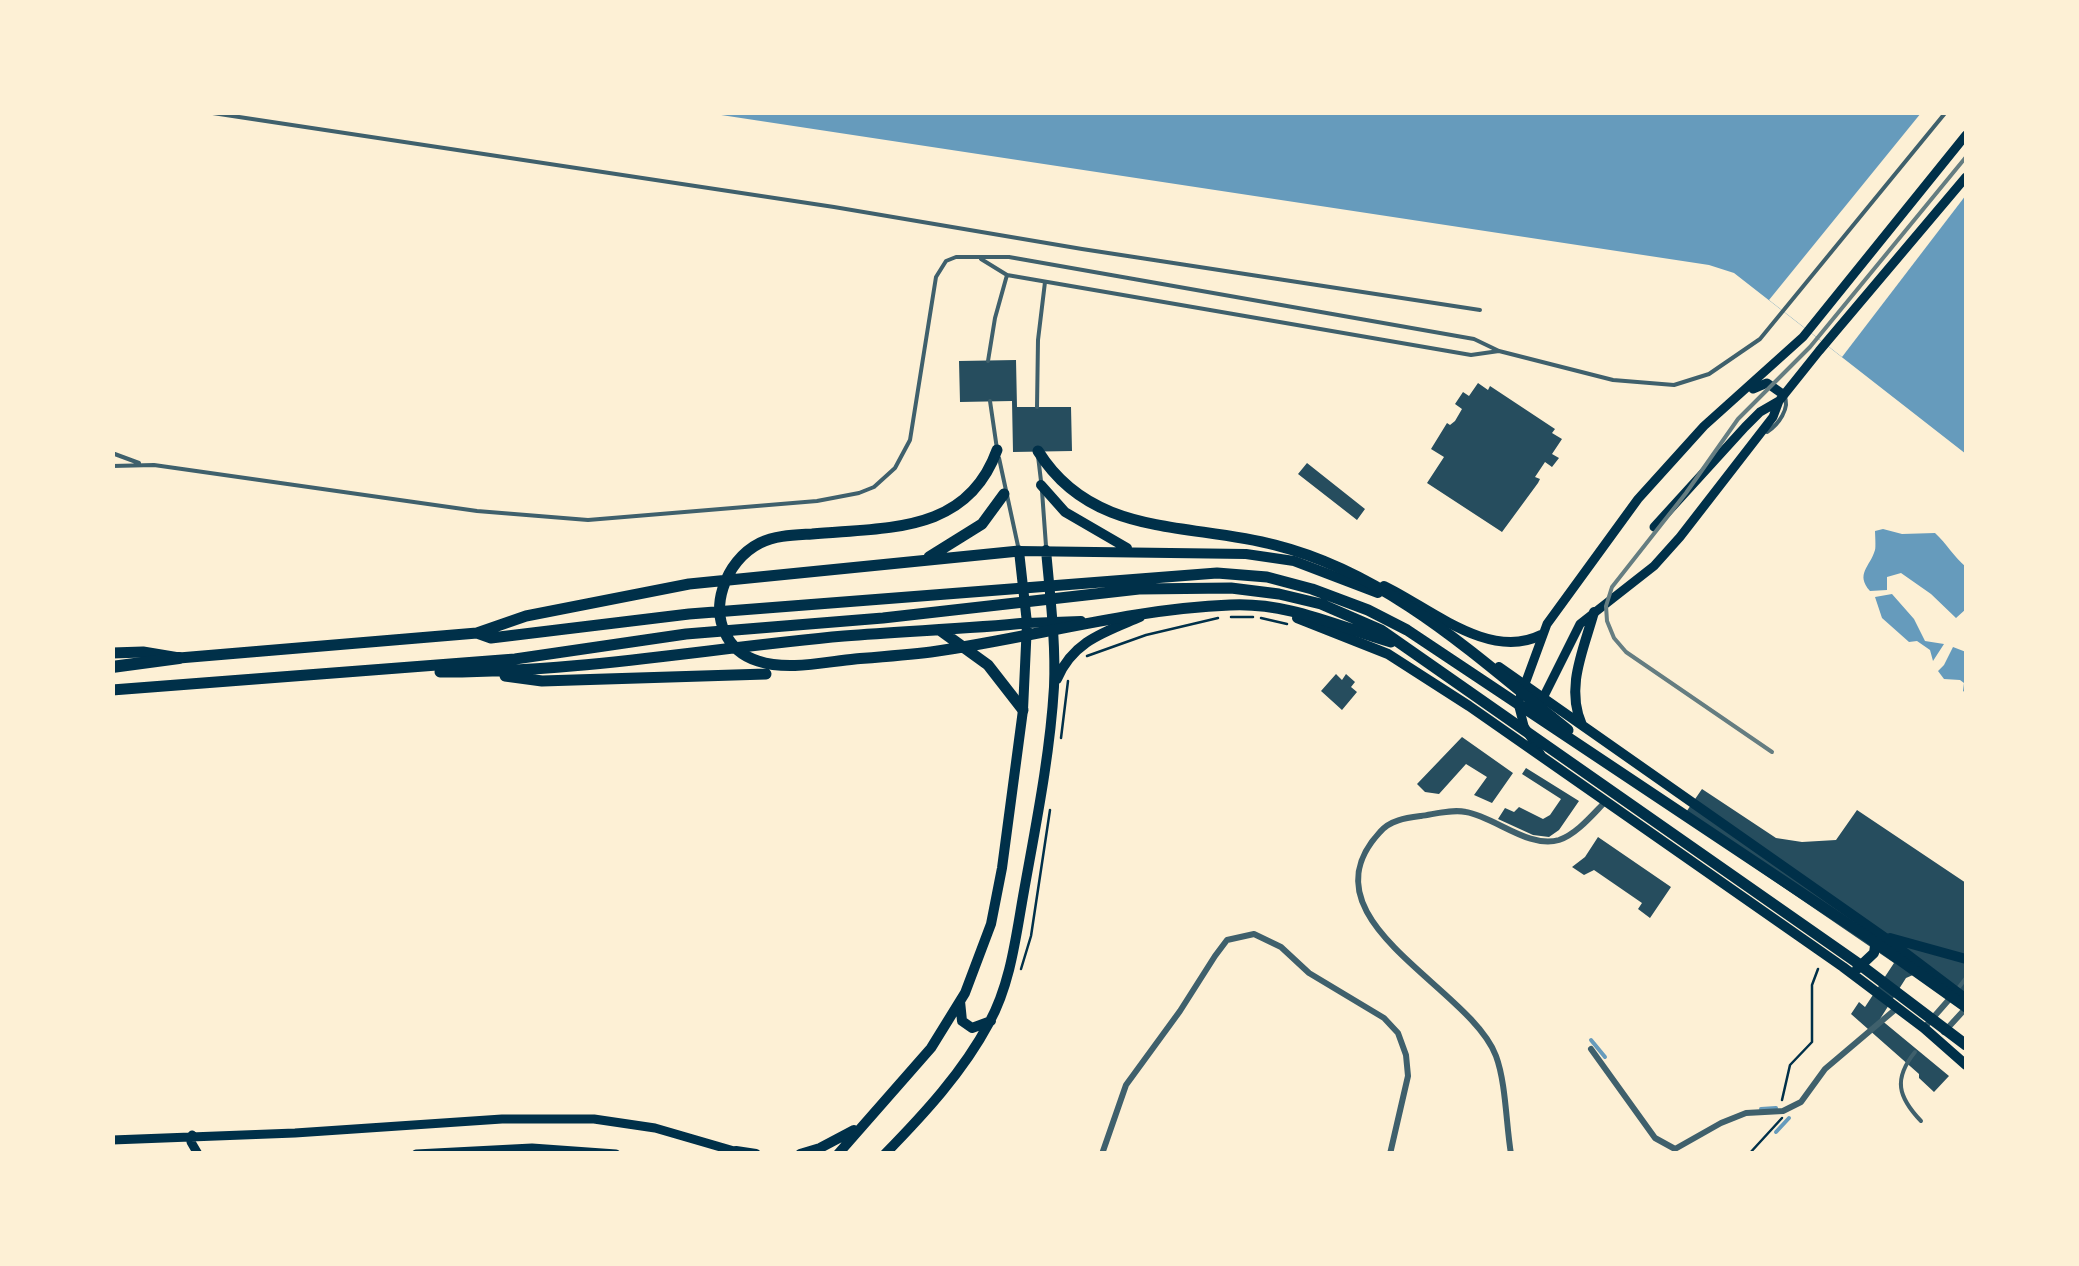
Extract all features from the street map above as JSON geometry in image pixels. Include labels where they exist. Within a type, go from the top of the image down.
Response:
[{"type":"highway","points":[[997,450],[985,478],[970,498],[943,513],[909,524],[780,537],[758,544],[739,560],[725,582],[719,614],[726,637],[752,660],[788,666],[929,652],[1115,619],[1232,604],[1277,607],[1317,616],[1400,644]]},
{"type":"highway","points":[[1038,451],[1067,488],[1110,514],[1271,543],[1358,575],[1446,633],[1570,732],[1587,751]]},
{"type":"highway","points":[[923,561],[982,524],[1004,494]]},
{"type":"highway","points":[[477,633],[546,611],[689,584],[1020,551]]},
{"type":"highway","points":[[112,666],[477,633],[492,638],[688,614],[1184,573],[1267,577],[1353,604],[1407,630],[1966,1005]]},
{"type":"highway","points":[[112,690],[514,659],[738,628],[883,618],[1139,590],[1231,588],[1320,604],[1366,622],[1400,644],[1843,952],[1966,1045]]},
{"type":"highway","points":[[371,671],[481,672],[688,655],[844,636],[1027,624]]},
{"type":"highway","points":[[941,631],[980,657],[1023,710]]},
{"type":"highway","points":[[112,653],[143,652],[179,658]]},
{"type":"highway","points":[[481,672],[542,680],[766,674]]},
{"type":"main road","points":[[1541,755],[1518,702],[1541,635],[1638,499],[1704,426],[1803,336],[1966,135]]},
{"type":"main road","points":[[1469,706],[1531,713],[1544,698],[1580,624],[1654,566],[1680,538],[1819,351],[1966,178]]},
{"type":"main road","points":[[1738,398],[1761,383],[1768,384],[1782,398]]},
{"type":"main road","points":[[1654,527],[1760,412],[1782,398]]},
{"type":"main road","points":[[1041,484],[1065,512],[1133,551]]},
{"type":"main road","points":[[885,1154],[958,1072],[991,1020],[1014,950],[1054,689],[1046,550]]},
{"type":"main road","points":[[838,1154],[914,1070],[960,1000],[991,924],[1023,710],[1027,624],[1020,551],[1225,552],[1294,561],[1354,582],[1397,603],[1544,698],[1872,928],[1956,991],[1966,1005]]},
{"type":"main road","points":[[1354,582],[1382,585],[1479,636],[1528,641],[1541,635]]},
{"type":"main road","points":[[1027,624],[1230,609],[1282,614],[1388,654],[1607,800],[1843,967],[1966,1065]]},
{"type":"main road","points":[[1582,726],[1574,679],[1594,612]]},
{"type":"main road","points":[[1054,689],[1065,663],[1084,642],[1141,617]]},
{"type":"main road","points":[[1843,967],[1858,969],[1870,959],[1876,946],[1872,928]]},
{"type":"main road","points":[[1884,937],[1966,958]]},
{"type":"main road","points":[[960,1000],[962,1021],[972,1028],[991,1020]]},
{"type":"main road","points":[[112,1140],[502,1120],[594,1119],[655,1128],[756,1154]]},
{"type":"main road","points":[[800,1154],[836,1141],[865,1122]]},
{"type":"main road","points":[[192,1135],[198,1154]]},
{"type":"main road","points":[[416,1154],[532,1148],[616,1154]]},
{"type":"street","points":[[1511,1154],[1496,1054],[1440,988],[1378,931],[1358,882],[1361,859],[1386,825],[1405,818],[1466,812],[1518,834],[1555,842],[1578,828],[1607,800]]},
{"type":"street","points":[[1102,1154],[1126,1085],[1227,940],[1254,934],[1268,939],[1309,973],[1384,1018],[1398,1033],[1408,1076],[1390,1154]]},
{"type":"street","points":[[1924,1028],[1956,991]]},
{"type":"street","points":[[1938,1039],[1966,1005]]},
{"type":"street","points":[[1591,1049],[1655,1138],[1668,1148],[1684,1146],[1721,1122],[1746,1114],[1783,1111],[1801,1102],[1825,1069],[1897,1008]]},
{"type":"lane","points":[[206,112],[224,118],[834,207],[1480,310]]},
{"type":"lane","points":[[112,453],[138,463],[514,516],[581,520],[818,501],[859,493],[874,487],[896,468],[910,440],[926,325],[940,269],[956,257],[1010,256],[1474,339],[1499,351],[1613,380],[1674,384],[1709,374],[1742,355],[1760,339],[1946,112]]},
{"type":"lane","points":[[980,259],[1006,275],[1045,282],[1471,355],[1499,351]]},
{"type":"lane","points":[[988,361],[1006,275]]},
{"type":"lane","points":[[1037,407],[1038,340],[1045,282]]},
{"type":"lane","points":[[990,401],[1004,494],[1020,551]]},
{"type":"lane","points":[[1038,451],[1046,550]]},
{"type":"lane","points":[[112,466],[138,463]]},
{"type":"lane","points":[[1956,991],[1966,978]]},
{"type":"lane","points":[[1915,1052],[1898,1080],[1900,1093],[1921,1121]]},
{"type":"path","points":[[1084,656],[1146,634],[1222,617],[1258,617],[1290,624]]},
{"type":"path","points":[[1749,1154],[1782,1121],[1781,1102],[1790,1064],[1812,1042],[1812,985],[1818,969]]},
{"type":"water","points":[[708,113],[1966,113],[1966,454],[1734,273],[1709,265]]},
{"type":"water","points":[[1875,531],[1902,534],[1935,533],[1966,567],[1966,609],[1956,618],[1901,573],[1887,577],[1887,590],[1870,591],[1864,575],[1875,550]]},
{"type":"water","points":[[1892,594],[1914,619],[1925,641],[1944,644],[1933,661],[1930,650],[1917,641],[1909,642],[1882,618],[1875,597]]},
{"type":"water","points":[[1953,647],[1966,652],[1966,693],[1964,683],[1944,679],[1938,671]]},
{"type":"pier","points":[[1921,113],[1966,113],[1966,195],[1842,357],[1769,300]]},
{"type":"building","points":[[1016,360],[1017,407],[1071,407],[1072,451],[1013,452],[1012,401],[960,402],[959,361]]},
{"type":"building","points":[[1478,383],[1488,390],[1490,386],[1555,429],[1552,433],[1562,439],[1552,454],[1559,458],[1552,467],[1545,462],[1535,477],[1540,479],[1538,483],[1502,532],[1427,483],[1444,457],[1431,449],[1447,423],[1455,421],[1462,409],[1455,404],[1463,392],[1469,396]]},
{"type":"building","points":[[1307,463],[1365,509],[1357,520],[1298,474]]},
{"type":"building","points":[[1336,674],[1342,680],[1346,674],[1355,682],[1351,687],[1357,692],[1342,710],[1321,691]]},
{"type":"building","points":[[1462,737],[1513,773],[1492,803],[1474,795],[1487,777],[1466,764],[1439,794],[1425,792],[1417,784]]},
{"type":"building","points":[[1526,768],[1579,801],[1559,830],[1549,837],[1533,835],[1498,819],[1505,808],[1514,812],[1519,807],[1543,819],[1561,799],[1522,774]]},
{"type":"building","points":[[1702,789],[1776,838],[1802,842],[1836,840],[1857,810],[1966,883],[1966,994],[1929,968],[1906,978],[1880,1019],[1949,1076],[1934,1092],[1851,1014],[1859,1002],[1865,1007],[1894,963],[1682,818]]},
{"type":"building","points":[[1598,837],[1671,887],[1650,918],[1638,909],[1642,903],[1594,870],[1584,875],[1572,867],[1585,857]]},
{"type":"waterway","points":[[1591,1040],[1605,1057]]},
{"type":"waterway","points":[[1761,1109],[1776,1108]]},
{"type":"waterway","points":[[1776,1132],[1789,1118]]},
{"type":"railway","points":[[1772,752],[1626,652],[1607,621],[1606,606],[1612,587],[1738,419],[1810,347],[1966,157]]}]
